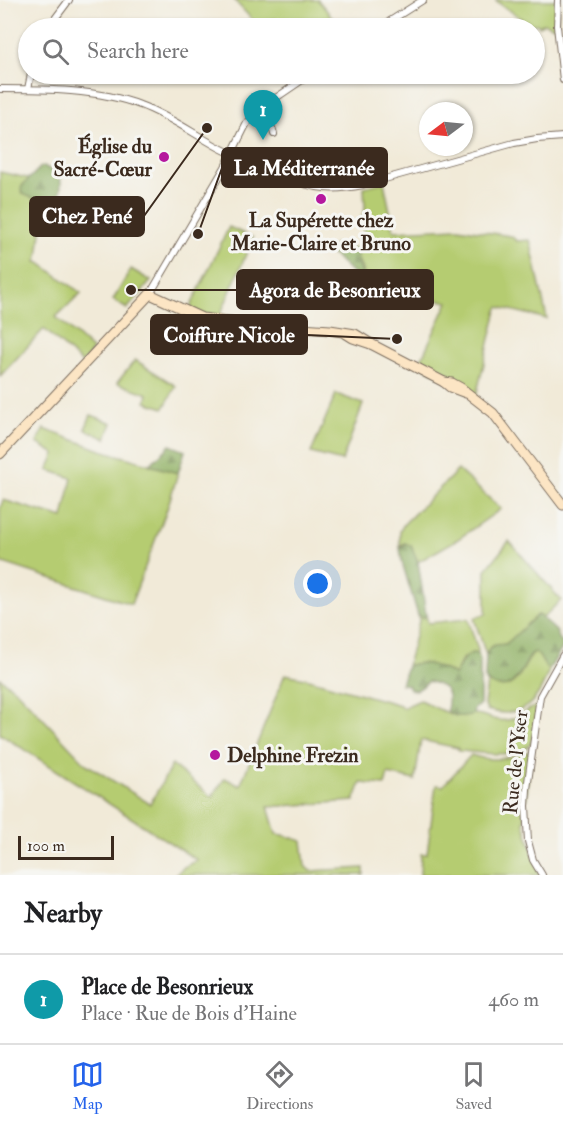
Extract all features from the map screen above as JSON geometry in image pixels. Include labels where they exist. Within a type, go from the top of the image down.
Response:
[{"type":"street","points":[[56,18],[69,0]]},
{"type":"street","points":[[395,18],[423,0]]},
{"type":"street","points":[[558,0],[557,26],[563,80]]},
{"type":"street","points":[[28,89],[29,84]]},
{"type":"street","points":[[0,454],[150,294],[232,154],[247,123],[273,99],[296,84]]},
{"type":"street","points":[[0,89],[97,95],[131,101],[167,117],[232,154],[300,183],[318,188],[363,185],[514,143],[563,137]]},
{"type":"street","points":[[253,116],[268,122],[274,134]]},
{"type":"street","points":[[150,294],[202,318],[274,326],[322,328],[345,333],[444,382],[452,383],[485,406],[500,420],[563,505]]},
{"type":"street","name":"Rue de l'Yser","points":[[542,875],[533,860],[528,841],[527,789],[540,696],[563,655]]},
{"type":"green space","points":[[234,0],[318,0],[333,18],[251,18]]},
{"type":"green space","points":[[558,0],[557,28],[545,23],[545,18],[521,18],[496,1]]},
{"type":"green space","points":[[44,166],[60,176],[61,186],[57,202],[51,205],[46,215],[43,216],[39,209],[39,201],[23,194],[21,190],[22,186]]},
{"type":"green space","points":[[0,172],[50,183],[36,262],[81,293],[56,317],[93,350],[82,363],[44,329],[0,376]]},
{"type":"green space","points":[[384,182],[394,231],[458,228],[511,236],[517,241],[530,240],[547,319],[499,307],[476,396],[419,364],[448,302],[390,289],[380,289],[363,282],[364,275],[356,254],[364,232],[362,217],[365,209],[364,187]]},
{"type":"green space","points":[[229,227],[253,238],[218,320],[188,312]]},
{"type":"green space","points":[[335,244],[358,249],[357,257],[363,282],[332,254],[331,251]]},
{"type":"green space","points":[[131,269],[151,281],[127,309],[113,300]]},
{"type":"green space","points":[[135,360],[176,386],[164,408],[146,402],[148,394],[117,383]]},
{"type":"green space","points":[[336,394],[363,404],[342,461],[311,453]]},
{"type":"green space","points":[[91,415],[112,423],[106,439],[85,429]]},
{"type":"green space","points":[[44,429],[101,450],[178,473],[167,509],[131,604],[0,562],[0,509],[3,500],[63,518],[72,478],[48,470],[55,454],[37,443]]},
{"type":"green space","points":[[170,445],[185,451],[178,473],[150,465]]},
{"type":"green space","points":[[458,470],[501,509],[458,539],[418,562],[411,546],[402,544],[400,548],[400,531],[404,524]]},
{"type":"green space","points":[[509,541],[561,600],[543,618],[539,615],[535,617],[516,636],[502,645],[492,647],[486,655],[474,618],[486,614],[486,570]]},
{"type":"green space","points":[[405,543],[411,546],[418,562],[426,615],[423,618],[418,615],[402,562],[400,548]]},
{"type":"green space","points":[[418,615],[424,617],[426,615],[428,623],[468,619],[478,654],[472,653],[462,659],[455,675],[426,664],[407,666],[419,621]]},
{"type":"green space","points":[[539,615],[556,631],[563,643],[563,647],[550,668],[545,666],[535,652],[531,654],[519,675],[508,685],[501,687],[485,680],[486,655],[489,648],[506,644]]},
{"type":"green space","points":[[535,652],[545,666],[550,668],[533,700],[522,709],[509,713],[487,710],[484,704],[487,682],[500,686],[512,683]]},
{"type":"green space","points":[[472,653],[478,654],[480,660],[480,704],[474,709],[473,714],[459,716],[449,713],[447,710],[448,694],[440,685],[428,681],[415,690],[410,689],[408,685],[401,684],[407,666],[426,664],[455,675],[464,659]]},
{"type":"green space","points":[[285,674],[400,705],[402,708],[420,700],[458,716],[479,714],[496,720],[506,720],[515,718],[537,706],[533,736],[531,743],[525,749],[507,753],[458,751],[458,748],[421,740],[415,780],[388,774],[385,785],[361,783],[354,801],[268,807],[276,834],[302,841],[305,866],[310,871],[364,868],[364,875],[175,875],[197,860],[0,734],[0,678],[18,692],[86,764],[150,804],[172,765],[212,797],[225,778],[240,786]]},
{"type":"green space","points":[[531,751],[524,824],[540,875],[420,875],[421,854],[427,854],[436,785],[443,786],[471,755],[494,759]]},
{"type":"place","name":"Chez Pené","points":[[207,128]]},
{"type":"place","name":"Place de Besonrieux","points":[[263,140]]},
{"type":"place","name":"Église du Sacré-Cœur","points":[[164,157]]},
{"type":"place","name":"La Supérette chez Marie-Claire et Bruno","points":[[321,199]]},
{"type":"place","name":"La Méditerranée","points":[[198,234]]},
{"type":"place","name":"Agora de Besonrieux","points":[[131,290]]},
{"type":"place","name":"Coiffure Nicole","points":[[397,339]]},
{"type":"place","name":"Delphine Frezin","points":[[215,755]]}]
